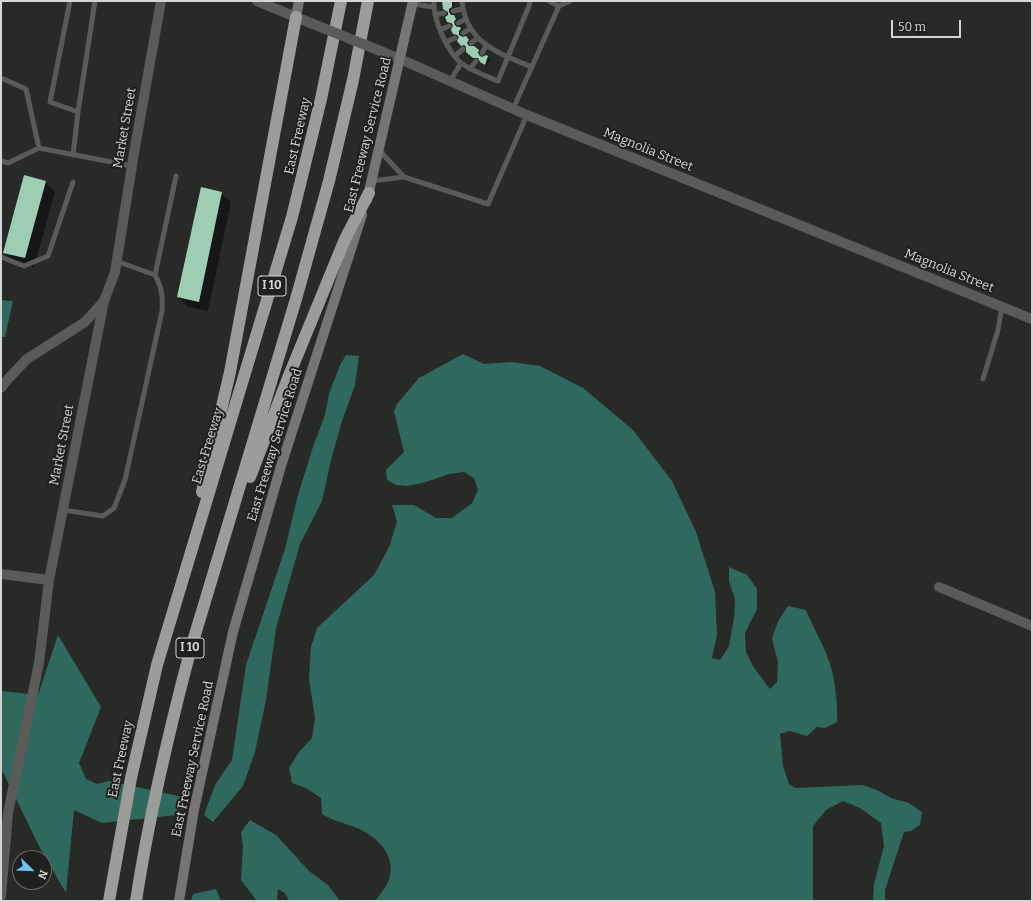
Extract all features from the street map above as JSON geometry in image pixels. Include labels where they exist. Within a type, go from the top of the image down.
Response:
[{"type":"highway","name":"East Freeway","points":[[109,901],[124,814],[142,728],[158,665],[296,202],[321,99],[341,1]]},
{"type":"highway","name":"I 10","points":[[136,901],[148,834],[169,734],[191,648],[296,299],[329,181],[353,80],[368,1]]},
{"type":"highway","points":[[188,567],[205,476],[230,372],[296,17]]},
{"type":"highway","points":[[217,564],[287,380],[345,239],[370,187]]},
{"type":"main road","points":[[296,17],[299,1]]},
{"type":"main road","name":"East Freeway Service Road","points":[[179,901],[194,810],[233,632],[281,466],[370,187],[413,2]]},
{"type":"street","name":"Market Street","points":[[1,896],[4,813],[11,792],[39,663],[49,580],[104,301],[115,272],[161,1]]},
{"type":"street","name":"Magnolia Street","points":[[257,1],[400,59],[527,115],[1032,319]]},
{"type":"street","points":[[1,388],[26,358],[85,322],[104,301]]},
{"type":"street","points":[[1,574],[49,580]]},
{"type":"street","points":[[938,587],[1032,626]]},
{"type":"lane","points":[[70,1],[50,102],[78,112]]},
{"type":"lane","points":[[73,155],[95,1]]},
{"type":"lane","points":[[462,1],[462,8],[470,29],[486,46],[532,67]]},
{"type":"lane","points":[[413,2],[434,4],[435,15],[440,30],[455,56],[461,63],[498,81],[530,1]]},
{"type":"lane","points":[[549,1],[570,1]]},
{"type":"lane","points":[[513,109],[559,2]]},
{"type":"lane","points":[[453,11],[462,8]]},
{"type":"lane","points":[[435,15],[444,13]]},
{"type":"lane","points":[[458,23],[466,19]]},
{"type":"lane","points":[[440,30],[449,26]]},
{"type":"lane","points":[[463,33],[470,29]]},
{"type":"lane","points":[[446,42],[455,38]]},
{"type":"lane","points":[[471,43],[478,38]]},
{"type":"lane","points":[[482,53],[486,46]]},
{"type":"lane","points":[[455,56],[463,49]]},
{"type":"lane","points":[[470,68],[476,61]]},
{"type":"lane","points":[[450,81],[461,63]]},
{"type":"lane","points":[[1,78],[26,89],[39,148]]},
{"type":"lane","points":[[379,150],[404,177],[488,204],[527,115]]},
{"type":"lane","points":[[1,161],[8,163],[39,148],[132,166]]},
{"type":"lane","points":[[63,510],[103,516],[114,508],[126,480],[162,311],[163,299],[161,287],[155,275],[176,176]]},
{"type":"lane","points":[[370,187],[404,177]]},
{"type":"lane","points":[[1,257],[24,266],[48,256],[73,182]]},
{"type":"lane","points":[[116,261],[155,275]]},
{"type":"lane","points":[[983,379],[998,330],[1002,306]]},
{"type":"shaded area","points":[[1,300],[13,301],[5,337],[1,337]]},
{"type":"shaded area","points":[[463,354],[484,364],[511,362],[540,366],[583,388],[633,430],[672,481],[696,532],[715,592],[717,635],[712,658],[720,660],[729,646],[734,618],[735,599],[729,581],[729,567],[747,575],[757,589],[757,609],[745,633],[746,652],[754,668],[770,689],[777,682],[778,662],[772,639],[778,621],[788,606],[806,610],[825,650],[832,670],[836,693],[837,722],[825,728],[817,727],[807,736],[790,731],[780,734],[783,766],[789,784],[795,788],[863,785],[877,790],[891,798],[909,803],[922,812],[920,825],[911,831],[904,832],[885,890],[885,901],[873,901],[874,884],[884,846],[881,823],[860,808],[843,801],[826,810],[813,826],[813,901],[375,901],[388,883],[391,871],[388,855],[384,848],[372,836],[353,826],[322,814],[321,798],[306,788],[292,783],[289,768],[299,752],[312,738],[315,718],[309,679],[311,647],[317,628],[374,575],[390,545],[397,521],[392,505],[414,505],[436,518],[452,518],[472,503],[478,490],[474,478],[464,472],[449,474],[426,482],[408,486],[396,485],[387,480],[386,470],[404,452],[394,411],[397,404],[419,378]]},
{"type":"shaded area","points":[[346,355],[359,356],[355,385],[342,421],[331,460],[322,501],[300,544],[276,628],[266,700],[255,752],[243,786],[213,822],[204,815],[215,785],[232,760],[246,665],[285,549],[298,495],[325,415],[329,394],[340,365]]},
{"type":"shaded area","points":[[58,635],[101,707],[79,763],[86,779],[97,784],[109,781],[183,797],[186,802],[185,808],[179,810],[177,815],[102,823],[74,810],[66,893],[52,869],[52,850],[41,850],[3,772],[1,771],[1,691],[38,695]]},
{"type":"shaded area","points":[[250,820],[276,835],[309,871],[328,885],[340,901],[289,901],[285,893],[278,889],[277,901],[257,901],[241,880],[243,846],[241,832]]},
{"type":"shaded area","points":[[216,889],[221,901],[191,901],[193,894]]},
{"type":"building","points":[[442,1],[452,1],[452,7],[449,9],[449,12],[451,15],[454,15],[456,19],[454,22],[455,25],[461,29],[459,31],[459,35],[463,37],[466,36],[469,40],[467,43],[469,46],[474,46],[479,50],[478,53],[480,56],[488,56],[485,65],[480,62],[478,58],[473,58],[466,52],[466,47],[464,45],[461,46],[457,41],[459,37],[453,34],[451,30],[453,25],[447,22],[445,17],[448,15],[448,12],[443,9]]},
{"type":"building","points":[[24,175],[46,181],[25,258],[3,253]]},
{"type":"building","points":[[201,187],[222,192],[199,302],[177,297]]}]
